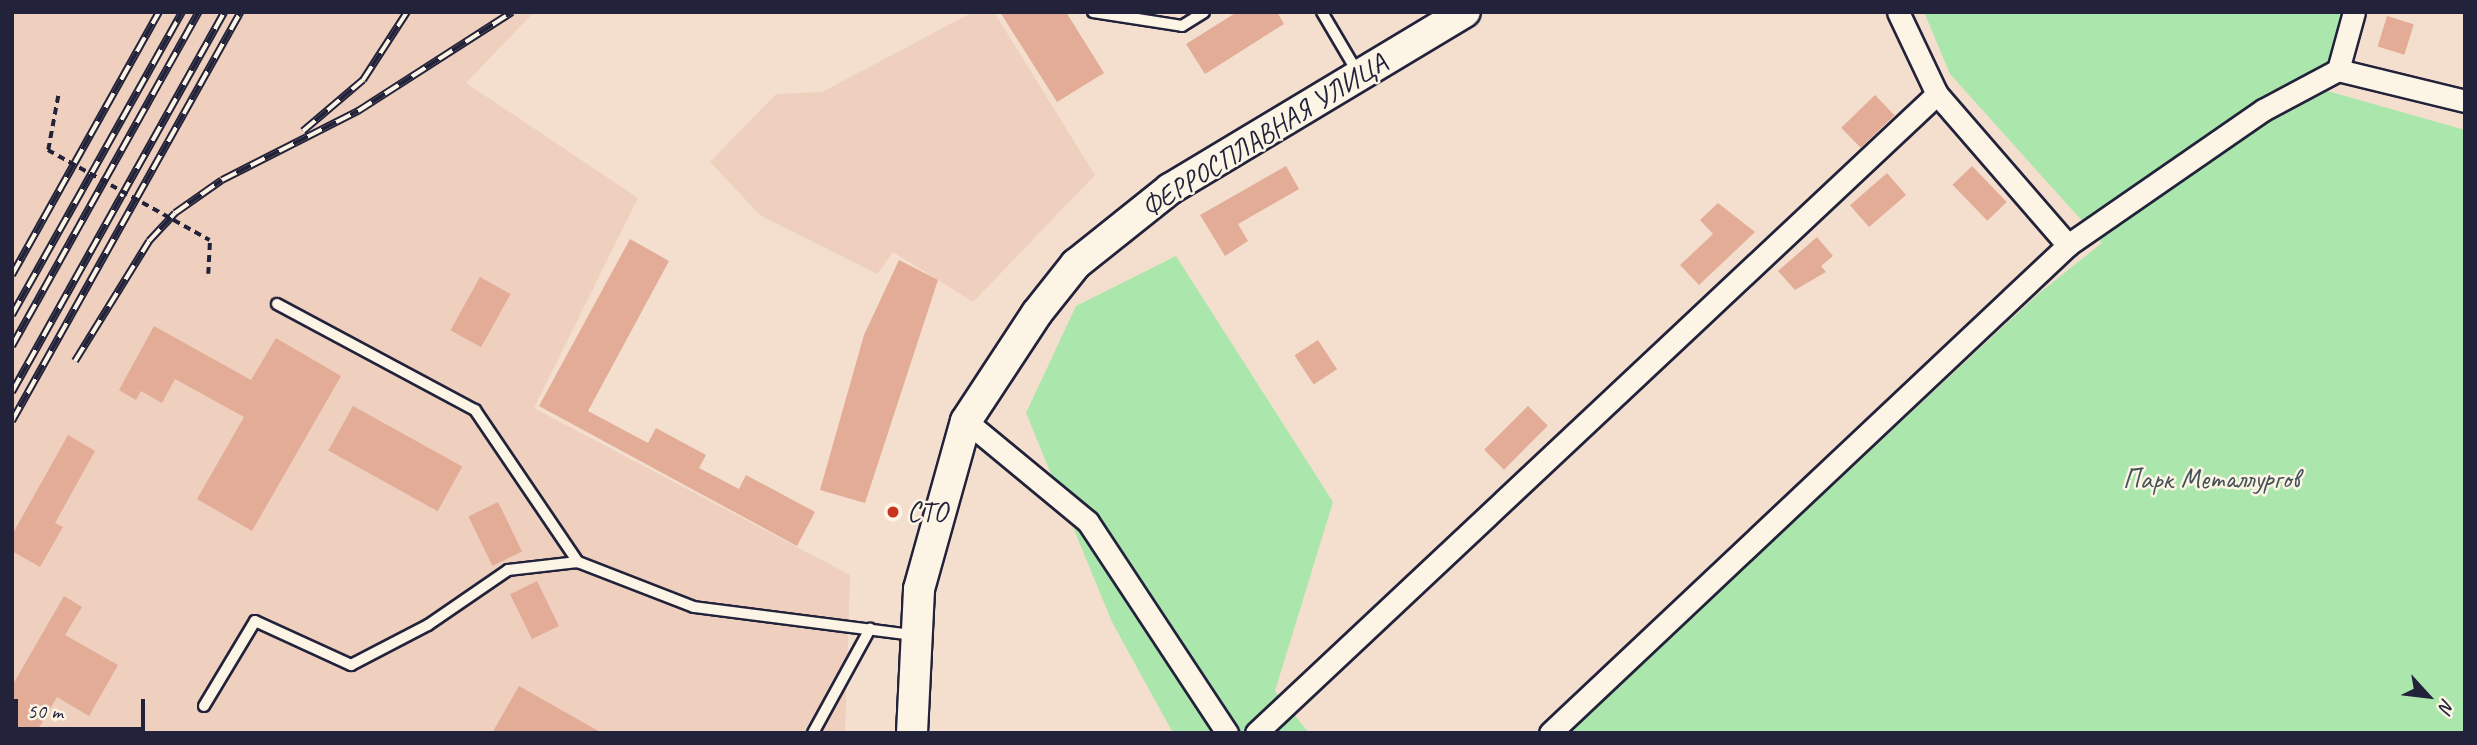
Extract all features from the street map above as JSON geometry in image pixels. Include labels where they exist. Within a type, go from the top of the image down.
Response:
[{"type":"main road","name":"ФЕРРОСПЛАВНАЯ УЛИЦА","points":[[912,733],[919,589],[966,421],[1076,264],[1170,189],[1359,73],[1465,12]]},
{"type":"street","points":[[1898,12],[1937,94],[2068,245]]},
{"type":"street","points":[[2338,69],[2354,12]]},
{"type":"street","points":[[1550,733],[2068,245],[2263,110],[2338,69],[2465,101]]},
{"type":"street","points":[[1256,733],[1937,94]]},
{"type":"street","points":[[966,421],[1088,523],[1227,733]]},
{"type":"lane","points":[[1093,12],[1182,26],[1204,12]]},
{"type":"lane","points":[[1322,12],[1359,73]]},
{"type":"lane","points":[[277,304],[474,410],[578,562]]},
{"type":"lane","points":[[204,706],[255,621],[351,665],[428,625],[508,570],[578,562],[694,607],[917,635]]},
{"type":"lane","points":[[813,733],[870,629]]},
{"type":"path","points":[[58,96],[48,150],[211,240],[208,274]]},
{"type":"shaded area","points":[[12,12],[534,12],[466,83],[638,198],[534,408],[850,575],[845,733],[12,733]]},
{"type":"shaded area","points":[[973,12],[994,12],[1095,175],[973,302],[893,252],[877,274],[761,216],[710,162],[776,94],[822,92]]},
{"type":"green space","name":"Парк Металлургов","points":[[1924,12],[2342,12],[2324,90],[2465,130],[2465,733],[1568,733],[2038,294],[2102,243],[1950,74]]},
{"type":"green space","points":[[1176,256],[1333,502],[1275,691],[1309,733],[1173,733],[1112,622],[1026,413],[1076,306]]},
{"type":"building","points":[[1000,12],[1066,12],[1104,73],[1057,102]]},
{"type":"building","points":[[1237,12],[1277,12],[1284,24],[1205,74],[1186,44]]},
{"type":"building","points":[[2387,16],[2414,24],[2404,55],[2378,47]]},
{"type":"building","points":[[1875,95],[1894,115],[1861,148],[1841,128]]},
{"type":"building","points":[[1286,166],[1299,189],[1238,224],[1248,241],[1225,256],[1200,215]]},
{"type":"building","points":[[1972,166],[2007,202],[1987,221],[1953,185]]},
{"type":"building","points":[[1887,173],[1906,195],[1869,227],[1850,205]]},
{"type":"building","points":[[1718,203],[1755,232],[1699,285],[1680,265],[1713,234],[1700,220]]},
{"type":"building","points":[[1817,237],[1833,256],[1821,266],[1826,272],[1795,290],[1778,271]]},
{"type":"building","points":[[630,239],[669,261],[588,411],[648,443],[656,428],[706,455],[699,468],[739,489],[746,475],[815,512],[797,546],[539,406]]},
{"type":"building","points":[[899,260],[938,280],[865,503],[820,490],[864,335]]},
{"type":"building","points":[[480,277],[511,294],[481,347],[450,330]]},
{"type":"building","points":[[154,326],[251,380],[276,338],[341,376],[252,531],[197,499],[244,417],[175,379],[162,403],[141,391],[136,400],[119,390]]},
{"type":"building","points":[[1318,340],[1337,369],[1314,385],[1295,355]]},
{"type":"building","points":[[353,406],[462,467],[438,511],[328,451]]},
{"type":"building","points":[[1528,406],[1548,426],[1504,470],[1484,450]]},
{"type":"building","points":[[68,435],[95,451],[55,523],[63,527],[40,567],[12,551],[12,535]]},
{"type":"building","points":[[498,502],[522,551],[492,566],[468,516]]},
{"type":"building","points":[[537,581],[559,626],[532,639],[510,594]]},
{"type":"building","points":[[64,596],[82,607],[65,635],[118,665],[89,716],[57,697],[36,733],[12,733],[12,686]]},
{"type":"building","points":[[519,686],[602,733],[492,733]]},
{"type":"railway","points":[[12,275],[159,12]]},
{"type":"railway","points":[[12,315],[182,12]]},
{"type":"railway","points":[[12,346],[199,12]]},
{"type":"railway","points":[[12,392],[224,12]]},
{"type":"railway","points":[[12,421],[241,12]]},
{"type":"railway","points":[[303,131],[363,80],[407,12]]},
{"type":"railway","points":[[75,361],[149,241],[175,213],[222,180],[358,111],[512,12]]},
{"type":"place","name":"СТО","points":[[893,512]]}]
